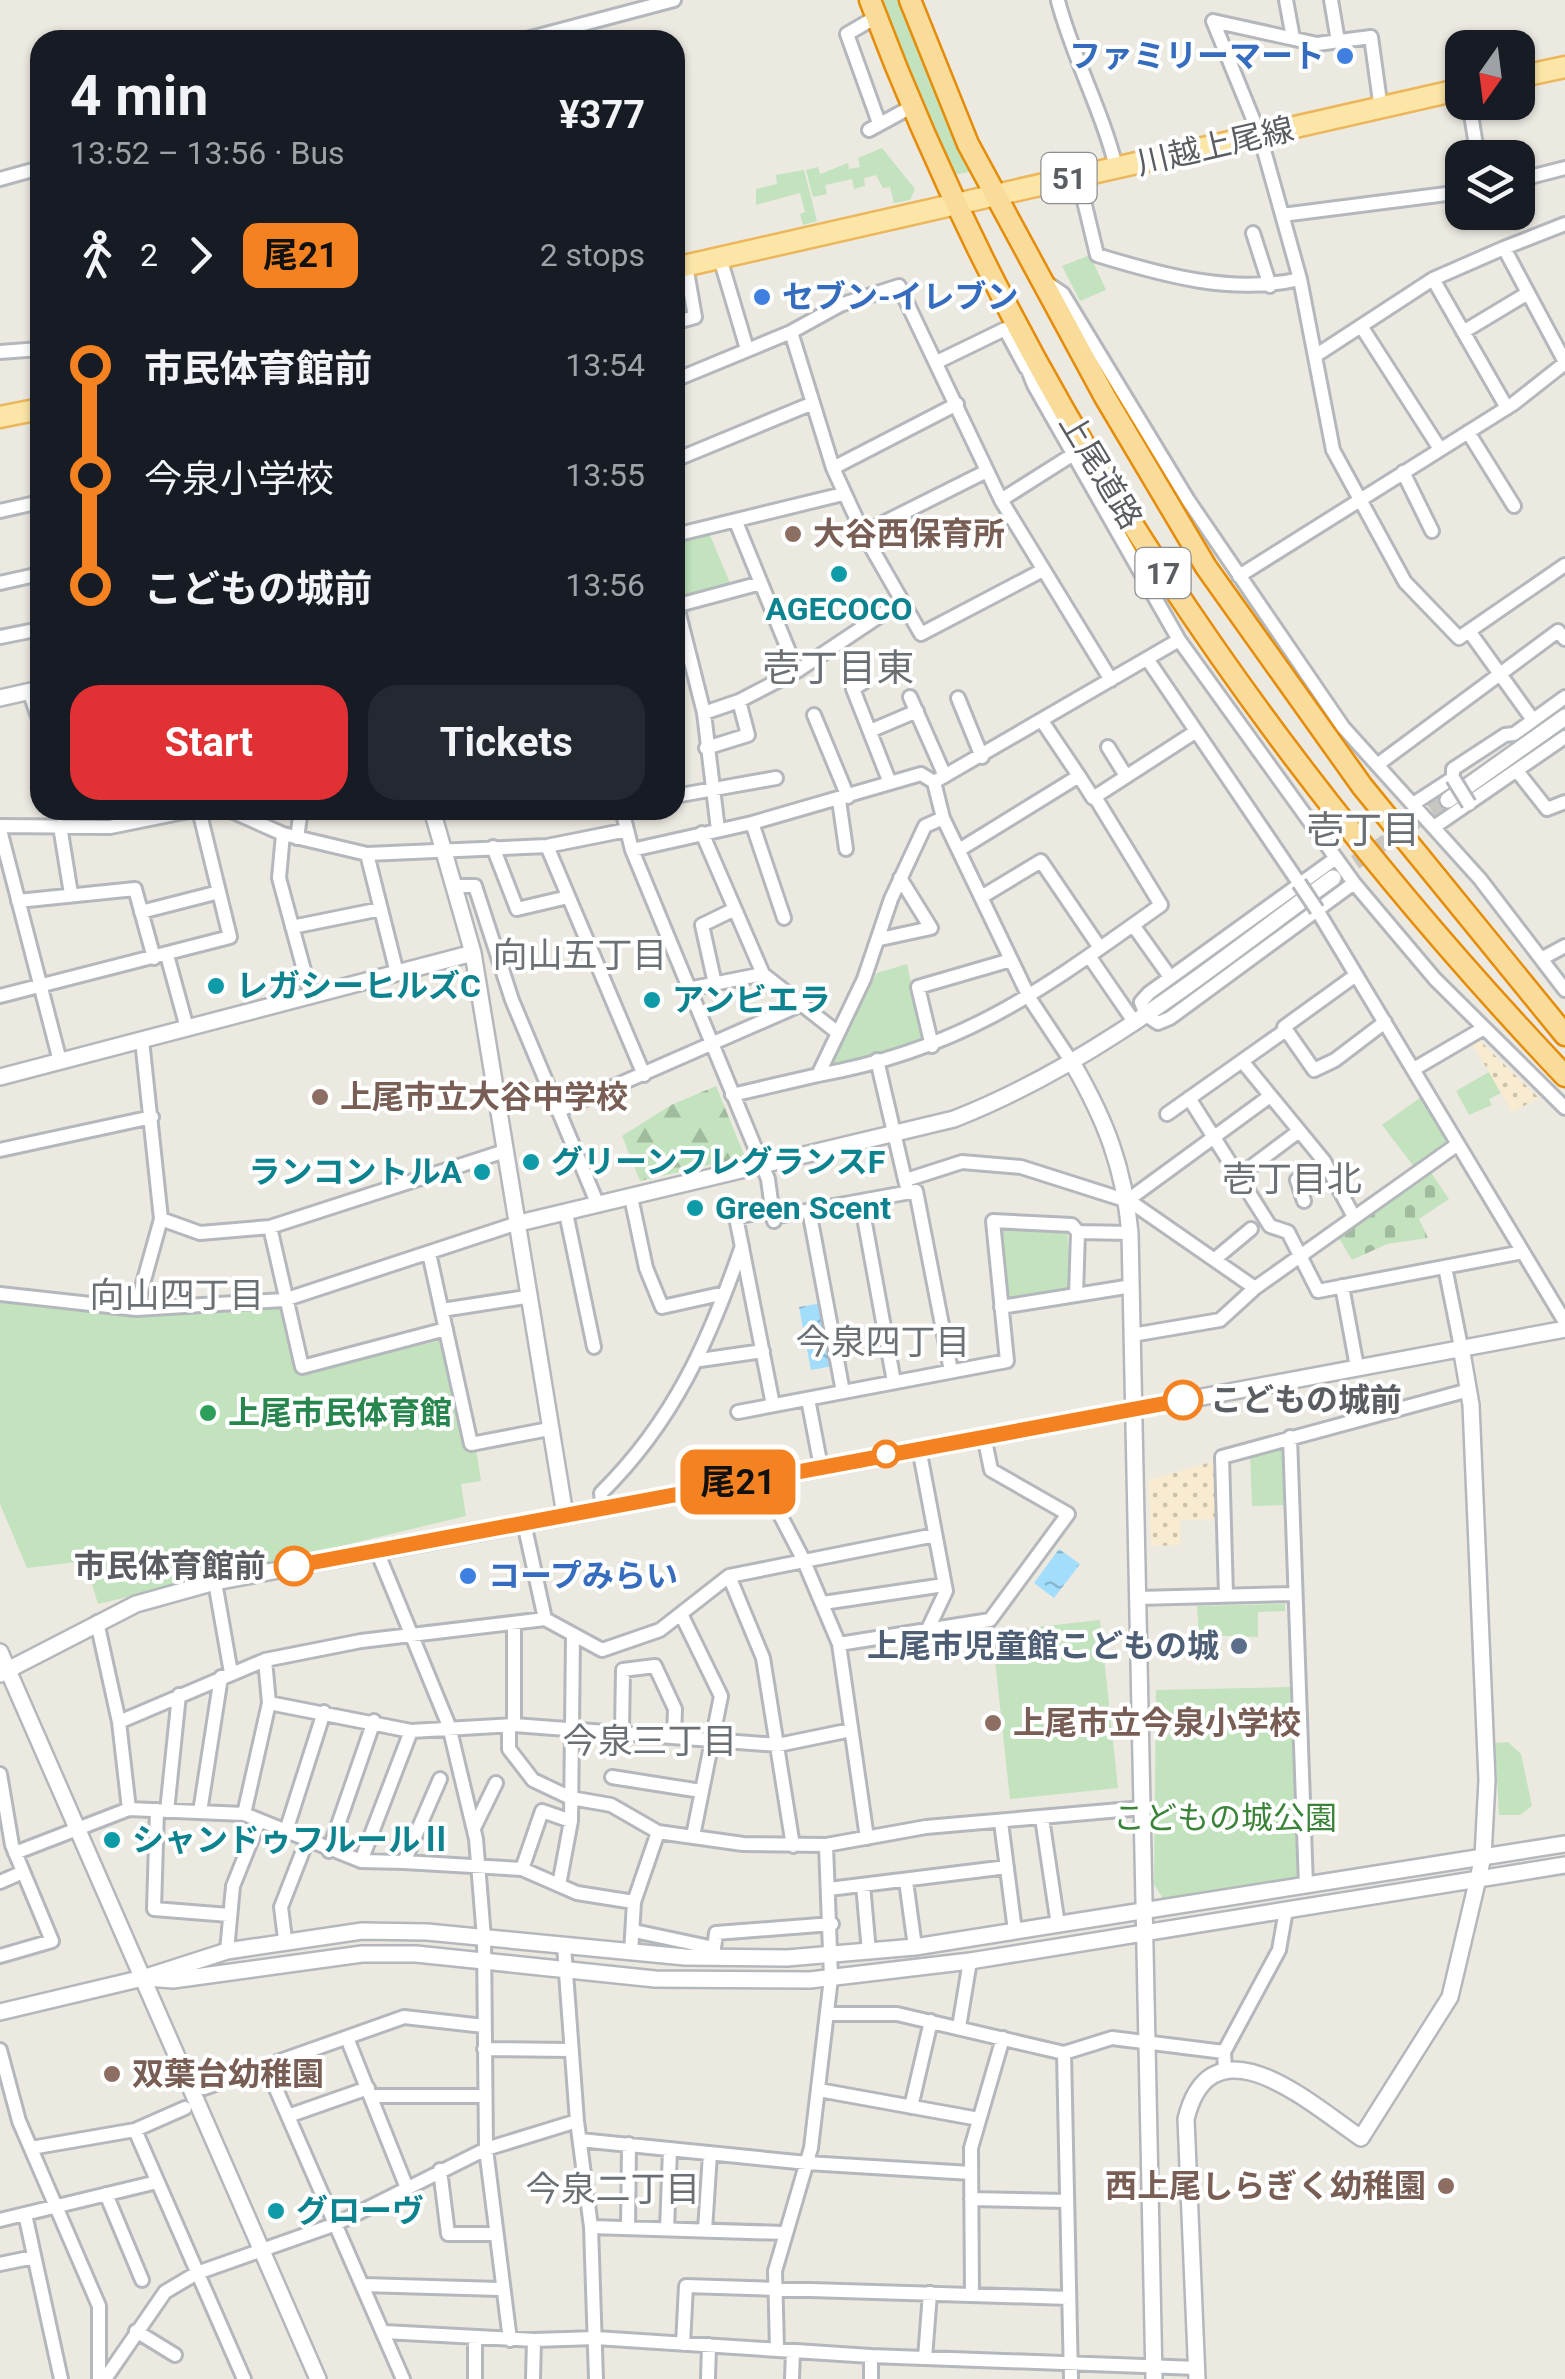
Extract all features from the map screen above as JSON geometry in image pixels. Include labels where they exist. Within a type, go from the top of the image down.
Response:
[{"type":"highway","name":"上尾道路","points":[[910,0],[968,144],[1105,396],[1216,580],[1362,786],[1565,1035]]},
{"type":"highway","name":"上尾道路","points":[[873,8],[913,106],[1029,361],[1172,588],[1331,809],[1565,1076]]},
{"type":"main road","points":[[1535,73],[1565,67]]},
{"type":"main road","name":"川越上尾線","points":[[685,266],[1445,93]]},
{"type":"main road","points":[[0,417],[30,411]]},
{"type":"street","points":[[561,30],[674,0]]},
{"type":"street","points":[[1058,0],[1073,58],[1109,136],[1116,168]]},
{"type":"street","points":[[1286,0],[1294,38]]},
{"type":"street","points":[[1331,0],[1338,41]]},
{"type":"street","points":[[873,8],[847,34],[874,126],[913,106]]},
{"type":"street","points":[[1381,109],[1371,37],[1317,44],[1213,21],[1260,136],[1300,279],[1333,450],[1406,582],[1459,638],[1565,565]]},
{"type":"street","points":[[1535,176],[1565,168]]},
{"type":"street","points":[[0,179],[30,171]]},
{"type":"street","points":[[1078,176],[1096,255],[1175,279],[1270,286],[1300,279]]},
{"type":"street","points":[[1282,215],[1445,194]]},
{"type":"street","points":[[1314,356],[1433,279],[1565,224]]},
{"type":"street","points":[[1254,233],[1270,286]]},
{"type":"street","points":[[1239,576],[1507,408],[1565,362],[1504,248]]},
{"type":"street","points":[[720,258],[747,349]]},
{"type":"street","points":[[1433,279],[1507,408]]},
{"type":"street","points":[[1045,281],[1063,294],[1239,576],[1344,727],[1434,828],[1565,990]]},
{"type":"street","points":[[685,284],[695,317],[685,320]]},
{"type":"street","points":[[685,376],[791,332],[840,305],[900,286],[1001,500],[1111,680]]},
{"type":"street","points":[[1463,332],[1528,293]]},
{"type":"street","points":[[1361,326],[1440,449]]},
{"type":"street","points":[[937,362],[1005,329],[1029,361],[1072,455],[1179,640],[1354,884],[1403,945],[1565,1108]]},
{"type":"street","points":[[791,332],[844,494],[921,634],[1043,570]]},
{"type":"street","points":[[0,352],[30,350]]},
{"type":"street","points":[[685,456],[813,403]]},
{"type":"street","points":[[833,468],[956,404]]},
{"type":"street","points":[[1468,432],[1514,506]]},
{"type":"street","points":[[1001,500],[1072,455]]},
{"type":"street","points":[[864,533],[987,471]]},
{"type":"street","points":[[1403,472],[1432,531]]},
{"type":"street","points":[[685,533],[844,494]]},
{"type":"street","points":[[0,512],[30,504]]},
{"type":"street","points":[[736,522],[797,671]]},
{"type":"street","points":[[0,583],[30,576]]},
{"type":"street","points":[[685,604],[761,584]]},
{"type":"street","points":[[704,713],[739,701],[797,671],[902,601]]},
{"type":"street","points":[[0,637],[30,631]]},
{"type":"street","points":[[1470,631],[1534,720]]},
{"type":"street","points":[[1377,765],[1558,631],[1565,639]]},
{"type":"street","points":[[685,640],[704,713],[718,830]]},
{"type":"street","points":[[632,850],[752,823],[921,774],[939,779],[1179,640]]},
{"type":"street","points":[[4,1672],[136,1604],[215,1582],[1565,1326],[1317,910],[1148,660]]},
{"type":"street","points":[[864,682],[852,689],[890,783]]},
{"type":"street","points":[[0,698],[30,691]]},
{"type":"street","points":[[1469,804],[1453,778],[1453,769],[1534,720],[1565,694]]},
{"type":"street","points":[[910,697],[939,779],[942,818],[1030,998],[1073,1064],[1108,1129],[1129,1202],[1154,2373]]},
{"type":"street","points":[[958,698],[982,756]]},
{"type":"street","points":[[706,748],[748,735],[739,701]]},
{"type":"street","points":[[870,730],[916,712]]},
{"type":"street","points":[[814,715],[843,798],[846,849]]},
{"type":"street","points":[[1448,800],[1565,717]]},
{"type":"street","points":[[732,1096],[932,1046],[1030,998],[1161,905],[1042,721]]},
{"type":"street","points":[[1094,796],[1195,732]]},
{"type":"street","points":[[1434,828],[1565,737]]},
{"type":"street","points":[[1108,747],[1126,776]]},
{"type":"street","points":[[1517,771],[1547,809],[1565,802]]},
{"type":"street","points":[[959,850],[1079,776]]},
{"type":"street","points":[[685,793],[776,778]]},
{"type":"street","points":[[1413,804],[1453,778]]},
{"type":"street","points":[[818,1075],[880,939],[900,878],[925,826],[942,818]]},
{"type":"street","points":[[74,820],[76,826]]},
{"type":"street","points":[[60,1061],[0,828],[153,820]]},
{"type":"street","points":[[0,996],[230,937],[199,820]]},
{"type":"street","points":[[252,820],[282,834],[367,854],[547,846],[627,830]]},
{"type":"street","points":[[297,838],[300,820]]},
{"type":"street","points":[[435,820],[473,953],[526,1297],[565,1516]]},
{"type":"street","points":[[624,820],[632,850],[768,1179],[773,1216]]},
{"type":"street","points":[[752,823],[784,918]]},
{"type":"street","points":[[60,826],[71,894]]},
{"type":"street","points":[[702,833],[764,974],[838,1033]]},
{"type":"street","points":[[282,834],[279,878],[311,996]]},
{"type":"street","points":[[547,846],[644,1075]]},
{"type":"street","points":[[493,847],[517,909],[568,897]]},
{"type":"street","points":[[367,854],[397,973]]},
{"type":"street","points":[[1141,1019],[1141,1002],[1170,978],[1336,858]]},
{"type":"street","points":[[983,896],[1042,861],[1095,952],[1141,1019],[1158,1022],[1170,1018],[1354,884]]},
{"type":"street","points":[[880,939],[931,928],[900,878]]},
{"type":"street","points":[[0,1294],[136,1309],[284,1300],[515,1224],[969,1114],[1073,1064],[1333,878]]},
{"type":"street","points":[[457,886],[475,886],[512,1000],[598,1205]]},
{"type":"street","points":[[18,902],[135,889],[186,1028]]},
{"type":"street","points":[[142,912],[219,892]]},
{"type":"street","points":[[292,927],[381,909]]},
{"type":"street","points":[[714,984],[702,925],[735,909]]},
{"type":"street","points":[[1133,925],[1170,978]]},
{"type":"street","points":[[1541,959],[1565,946]]},
{"type":"street","points":[[0,1077],[473,953]]},
{"type":"street","points":[[932,1046],[918,988],[1011,960]]},
{"type":"street","points":[[688,989],[764,974]]},
{"type":"street","points":[[1356,975],[1284,1027],[1314,1070],[1335,1060],[1385,1022]]},
{"type":"street","points":[[558,1111],[800,1004]]},
{"type":"street","points":[[1414,1069],[1484,1028]]},
{"type":"street","points":[[1167,1114],[1286,1030]]},
{"type":"street","points":[[136,1309],[161,1219],[142,1040]]},
{"type":"street","points":[[877,1060],[907,1186],[916,1191],[951,1372]]},
{"type":"street","points":[[1242,1061],[1324,1161],[1354,1217]]},
{"type":"street","points":[[1129,1202],[1270,1096]]},
{"type":"street","points":[[1189,1098],[1270,1226],[1288,1232],[1318,1291],[1523,1252]]},
{"type":"street","points":[[0,1150],[152,1117]]},
{"type":"street","points":[[1239,1176],[1299,1131]]},
{"type":"street","points":[[1132,1335],[1220,1320],[1255,1288],[1458,1144]]},
{"type":"street","points":[[161,1219],[200,1232],[270,1227],[505,1151]]},
{"type":"street","points":[[1304,1200],[1297,1180],[1324,1161]]},
{"type":"street","points":[[773,1405],[736,1217],[773,1216],[861,1201],[962,1162],[1002,1164],[1129,1202],[1255,1288]]},
{"type":"street","points":[[631,1197],[646,1268],[662,1307],[725,1293]]},
{"type":"street","points":[[861,1201],[894,1382]]},
{"type":"street","points":[[809,1210],[843,1392]]},
{"type":"street","points":[[566,1213],[594,1347]]},
{"type":"street","points":[[738,1412],[1007,1361],[993,1222],[1072,1225],[1078,1232],[1076,1295]]},
{"type":"street","points":[[270,1227],[302,1367],[446,1329]]},
{"type":"street","points":[[1215,1259],[1251,1229]]},
{"type":"street","points":[[1078,1232],[1130,1234]]},
{"type":"street","points":[[602,1508],[601,1493],[629,1465],[700,1360],[742,1246]]},
{"type":"street","points":[[429,1252],[471,1444],[549,1429]]},
{"type":"street","points":[[385,2332],[510,2340],[596,2338],[1197,2374],[1186,2118],[1198,2089],[1224,2069],[1272,2078],[1361,2138],[1450,1997],[1479,1878],[1486,1754],[1469,1390],[1446,1267]]},
{"type":"street","points":[[1001,1307],[1132,1286]]},
{"type":"street","points":[[1342,1286],[1356,1367]]},
{"type":"street","points":[[442,1310],[526,1297]]},
{"type":"street","points":[[700,1360],[763,1351]]},
{"type":"street","points":[[1226,1595],[1222,1457],[1469,1390]]},
{"type":"street","points":[[808,1398],[821,1466]]},
{"type":"street","points":[[839,1644],[990,1620],[1068,1514],[991,1470],[984,1436]]},
{"type":"street","points":[[1290,1437],[1306,1886]]},
{"type":"street","points":[[919,1448],[944,1585],[928,1629]]},
{"type":"street","points":[[761,1478],[803,1560],[839,1644],[867,1838]]},
{"type":"street","points":[[524,1523],[545,1620]]},
{"type":"street","points":[[119,1722],[265,1660],[361,1641],[415,1638],[545,1620],[602,1650],[660,1630],[729,1576],[935,1535]]},
{"type":"street","points":[[376,1550],[449,1726],[466,1786],[481,1869],[486,2149],[500,2289],[510,2340]]},
{"type":"street","points":[[729,1576],[763,1658],[793,1846]]},
{"type":"street","points":[[200,1812],[226,1675],[215,1582]]},
{"type":"street","points":[[823,1603],[944,1585]]},
{"type":"street","points":[[1138,1598],[1294,1594]]},
{"type":"street","points":[[681,1614],[720,1696],[692,1836]]},
{"type":"street","points":[[98,1622],[119,1722],[129,1809]]},
{"type":"street","points":[[514,1625],[509,1749],[533,1780],[571,1798],[611,1804],[658,1832],[793,1846],[826,1845],[926,1827],[1143,1808]]},
{"type":"street","points":[[559,1886],[570,1821],[572,1636]]},
{"type":"street","points":[[0,1652],[4,1672],[78,1826],[318,2379]]},
{"type":"street","points":[[244,1814],[270,1703],[265,1660]]},
{"type":"street","points":[[622,1730],[622,1670],[655,1666],[675,1709],[674,1737]]},
{"type":"street","points":[[179,1695],[162,1810],[154,1909],[228,1915]]},
{"type":"street","points":[[270,1703],[411,1731],[449,1726],[571,1726],[778,1745],[850,1730]]},
{"type":"street","points":[[286,1831],[324,1712]]},
{"type":"street","points":[[328,1851],[374,1721]]},
{"type":"street","points":[[361,1862],[411,1731]]},
{"type":"street","points":[[0,1774],[15,1854],[52,1941],[0,1956]]},
{"type":"street","points":[[612,1777],[649,1789],[701,1790]]},
{"type":"street","points":[[474,1828],[496,1784]]},
{"type":"street","points":[[404,1862],[438,1785],[466,1786]]},
{"type":"street","points":[[15,1854],[129,1809],[244,1814],[361,1862],[522,1869],[604,1900],[634,1902]]},
{"type":"street","points":[[522,1869],[542,1812],[570,1821]]},
{"type":"street","points":[[1042,1818],[1058,1925]]},
{"type":"street","points":[[227,1950],[233,1886],[259,1820]]},
{"type":"street","points":[[1001,1822],[1015,1932]]},
{"type":"street","points":[[630,1953],[634,1902],[658,1832]]},
{"type":"street","points":[[284,1939],[281,1907],[306,1842]]},
{"type":"street","points":[[0,2012],[143,1978],[227,1950],[284,1939],[362,1931],[484,1938],[630,1953],[742,1958],[832,1955],[915,1948],[1565,1844]]},
{"type":"street","points":[[776,2349],[774,2288],[784,2233],[807,2164],[831,1978],[832,1924],[826,1845]]},
{"type":"street","points":[[143,1978],[173,1980],[362,1954],[484,1960],[655,1979],[831,1978],[1147,1934],[1565,1865]]},
{"type":"street","points":[[829,1889],[1007,1867]]},
{"type":"street","points":[[0,1882],[23,1872]]},
{"type":"street","points":[[906,1881],[915,1948]]},
{"type":"street","points":[[862,1885],[869,1952]]},
{"type":"street","points":[[1224,2069],[1224,2052],[1279,1950],[1286,1910]]},
{"type":"street","points":[[634,1932],[714,1948],[716,1933],[832,1924]]},
{"type":"street","points":[[564,1946],[576,2121],[591,2227],[596,2379]]},
{"type":"street","points":[[959,2027],[970,1961]]},
{"type":"street","points":[[827,2014],[897,2014],[1064,2053],[1112,2038],[1224,2052]]},
{"type":"street","points":[[204,2088],[404,2017],[484,2026]]},
{"type":"street","points":[[910,2107],[931,2022]]},
{"type":"street","points":[[347,2038],[406,2188]]},
{"type":"street","points":[[972,2294],[971,2148],[1002,2038]]},
{"type":"street","points":[[0,2050],[31,2148],[99,2306],[108,2377]]},
{"type":"street","points":[[484,2050],[570,2050]]},
{"type":"street","points":[[1064,2053],[1071,2379]]},
{"type":"street","points":[[266,2066],[403,2379]]},
{"type":"street","points":[[819,2090],[979,2120]]},
{"type":"street","points":[[288,2116],[370,2092],[485,2096]]},
{"type":"street","points":[[31,2148],[135,2130],[185,2108]]},
{"type":"street","points":[[108,2377],[165,2292],[197,2273],[336,2224],[486,2149],[576,2121]]},
{"type":"street","points":[[135,2130],[244,2379]]},
{"type":"street","points":[[580,2140],[807,2164],[971,2173]]},
{"type":"street","points":[[628,2228],[629,2144]]},
{"type":"street","points":[[667,2229],[670,2149]]},
{"type":"street","points":[[706,2230],[710,2154]]},
{"type":"street","points":[[440,2170],[448,2234],[494,2234]]},
{"type":"street","points":[[0,2220],[157,2182]]},
{"type":"street","points":[[106,2194],[142,2280]]},
{"type":"street","points":[[971,2199],[1067,2201]]},
{"type":"street","points":[[25,2214],[61,2379]]},
{"type":"street","points":[[591,2227],[784,2233]]},
{"type":"street","points":[[0,2264],[34,2257]]},
{"type":"street","points":[[362,2285],[500,2289]]},
{"type":"street","points":[[683,2344],[686,2286],[1069,2298]]},
{"type":"street","points":[[925,2358],[930,2293]]},
{"type":"street","points":[[136,2331],[176,2356]]},
{"type":"street","points":[[475,2338],[475,2379]]},
{"type":"street","points":[[533,2379],[534,2340]]},
{"type":"street","points":[[708,2345],[708,2379]]},
{"type":"street","points":[[792,2379],[793,2351]]},
{"type":"street","points":[[871,2356],[871,2379]]},
{"type":"green space","points":[[878,0],[904,0],[969,172],[954,175],[945,161]]},
{"type":"green space","points":[[882,148],[915,189],[910,200],[894,203],[890,187],[883,188],[876,175],[864,178],[865,186],[854,189],[852,179],[825,185],[827,194],[813,197],[806,170],[818,167],[820,174],[848,163],[849,169],[860,167],[858,158]]},
{"type":"green space","points":[[804,170],[817,221],[803,225],[800,214],[805,212],[800,193],[756,205],[756,189],[777,184],[776,175]]},
{"type":"green space","points":[[1090,255],[1106,290],[1080,301],[1062,266]]},
{"type":"green space","points":[[709,533],[732,588],[685,600],[685,539]]},
{"type":"green space","points":[[907,964],[924,1042],[830,1069],[826,1064],[877,973]]},
{"type":"green space","points":[[1489,1072],[1501,1093],[1489,1099],[1492,1105],[1469,1115],[1456,1091]]},
{"type":"green space","points":[[716,1086],[745,1157],[640,1181],[622,1136],[671,1105]]},
{"type":"green space","points":[[1421,1097],[1450,1144],[1415,1168],[1382,1125]]},
{"type":"green space","points":[[1428,1168],[1449,1199],[1419,1219],[1428,1238],[1387,1244],[1352,1260],[1337,1235]]},
{"type":"green space","points":[[1003,1226],[1067,1229],[1071,1286],[1067,1292],[1004,1299],[999,1231]]},
{"type":"green space","points":[[0,1300],[140,1314],[280,1304],[300,1372],[443,1340],[464,1450],[476,1448],[481,1481],[461,1484],[466,1516],[98,1604],[85,1561],[27,1568],[0,1504]]},
{"type":"green space","points":[[1279,1445],[1283,1448],[1285,1505],[1252,1506],[1250,1454]]},
{"type":"green space","points":[[1285,1604],[1285,1611],[1258,1612],[1258,1637],[1199,1635],[1197,1606]]},
{"type":"green space","points":[[1100,1620],[1118,1788],[1010,1799],[992,1632]]},
{"type":"green space","name":"こどもの城公園","points":[[1290,1687],[1298,1880],[1164,1900],[1154,1884],[1156,1690]]},
{"type":"green space","points":[[1508,1742],[1521,1754],[1532,1806],[1520,1815],[1499,1815],[1495,1743]]},
{"type":"sand","points":[[1476,1037],[1539,1098],[1512,1112],[1471,1041]]},
{"type":"sand","points":[[1218,1460],[1220,1519],[1180,1520],[1180,1545],[1151,1546],[1149,1480]]},
{"type":"water","points":[[822,1303],[833,1366],[811,1370],[799,1307]]},
{"type":"water","points":[[1059,1549],[1080,1564],[1054,1598],[1034,1583]]},
{"type":"tunnel","points":[[1336,875],[1448,800]]},
{"type":"bus line","name":"尾21","points":[[294,1566],[1183,1400]]},
{"type":"place","name":"ファミリーマート","points":[[1345,56]]},
{"type":"place","name":"セブン-イレブン","points":[[762,297]]},
{"type":"place","name":"大谷西保育所","points":[[793,534]]},
{"type":"place","name":"AGECOCO","points":[[839,574]]},
{"type":"place","name":"レガシーヒルズC","points":[[216,986]]},
{"type":"place","name":"アンビエラ","points":[[652,1000]]},
{"type":"place","name":"上尾市立大谷中学校","points":[[320,1097]]},
{"type":"place","name":"グリーンフレグランスF","points":[[531,1162]]},
{"type":"place","name":"ランコントルA","points":[[482,1172]]},
{"type":"place","name":"Green Scent","points":[[695,1208]]},
{"type":"place","name":"こどもの城前","points":[[1183,1400]]},
{"type":"place","name":"上尾市民体育館","points":[[208,1413]]},
{"type":"place","name":"市民体育館前","points":[[294,1566]]},
{"type":"place","name":"コープみらい","points":[[468,1576]]},
{"type":"place","name":"上尾市児童館こどもの城","points":[[1239,1646]]},
{"type":"place","name":"上尾市立今泉小学校","points":[[993,1723]]},
{"type":"place","name":"シャンドゥフルールⅡ","points":[[112,1840]]},
{"type":"place","name":"双葉台幼稚園","points":[[112,2074]]},
{"type":"place","name":"西上尾しらぎく幼稚園","points":[[1446,2186]]},
{"type":"place","name":"グローヴ","points":[[276,2211]]},
{"type":"district","name":"壱丁目東","points":[[838,668]]},
{"type":"district","name":"壱丁目","points":[[1363,830]]},
{"type":"district","name":"向山五丁目","points":[[580,955]]},
{"type":"district","name":"壱丁目北","points":[[1292,1179]]},
{"type":"district","name":"向山四丁目","points":[[177,1295]]},
{"type":"district","name":"今泉四丁目","points":[[883,1342]]},
{"type":"district","name":"今泉三丁目","points":[[650,1741]]},
{"type":"district","name":"今泉二丁目","points":[[613,2189]]}]
